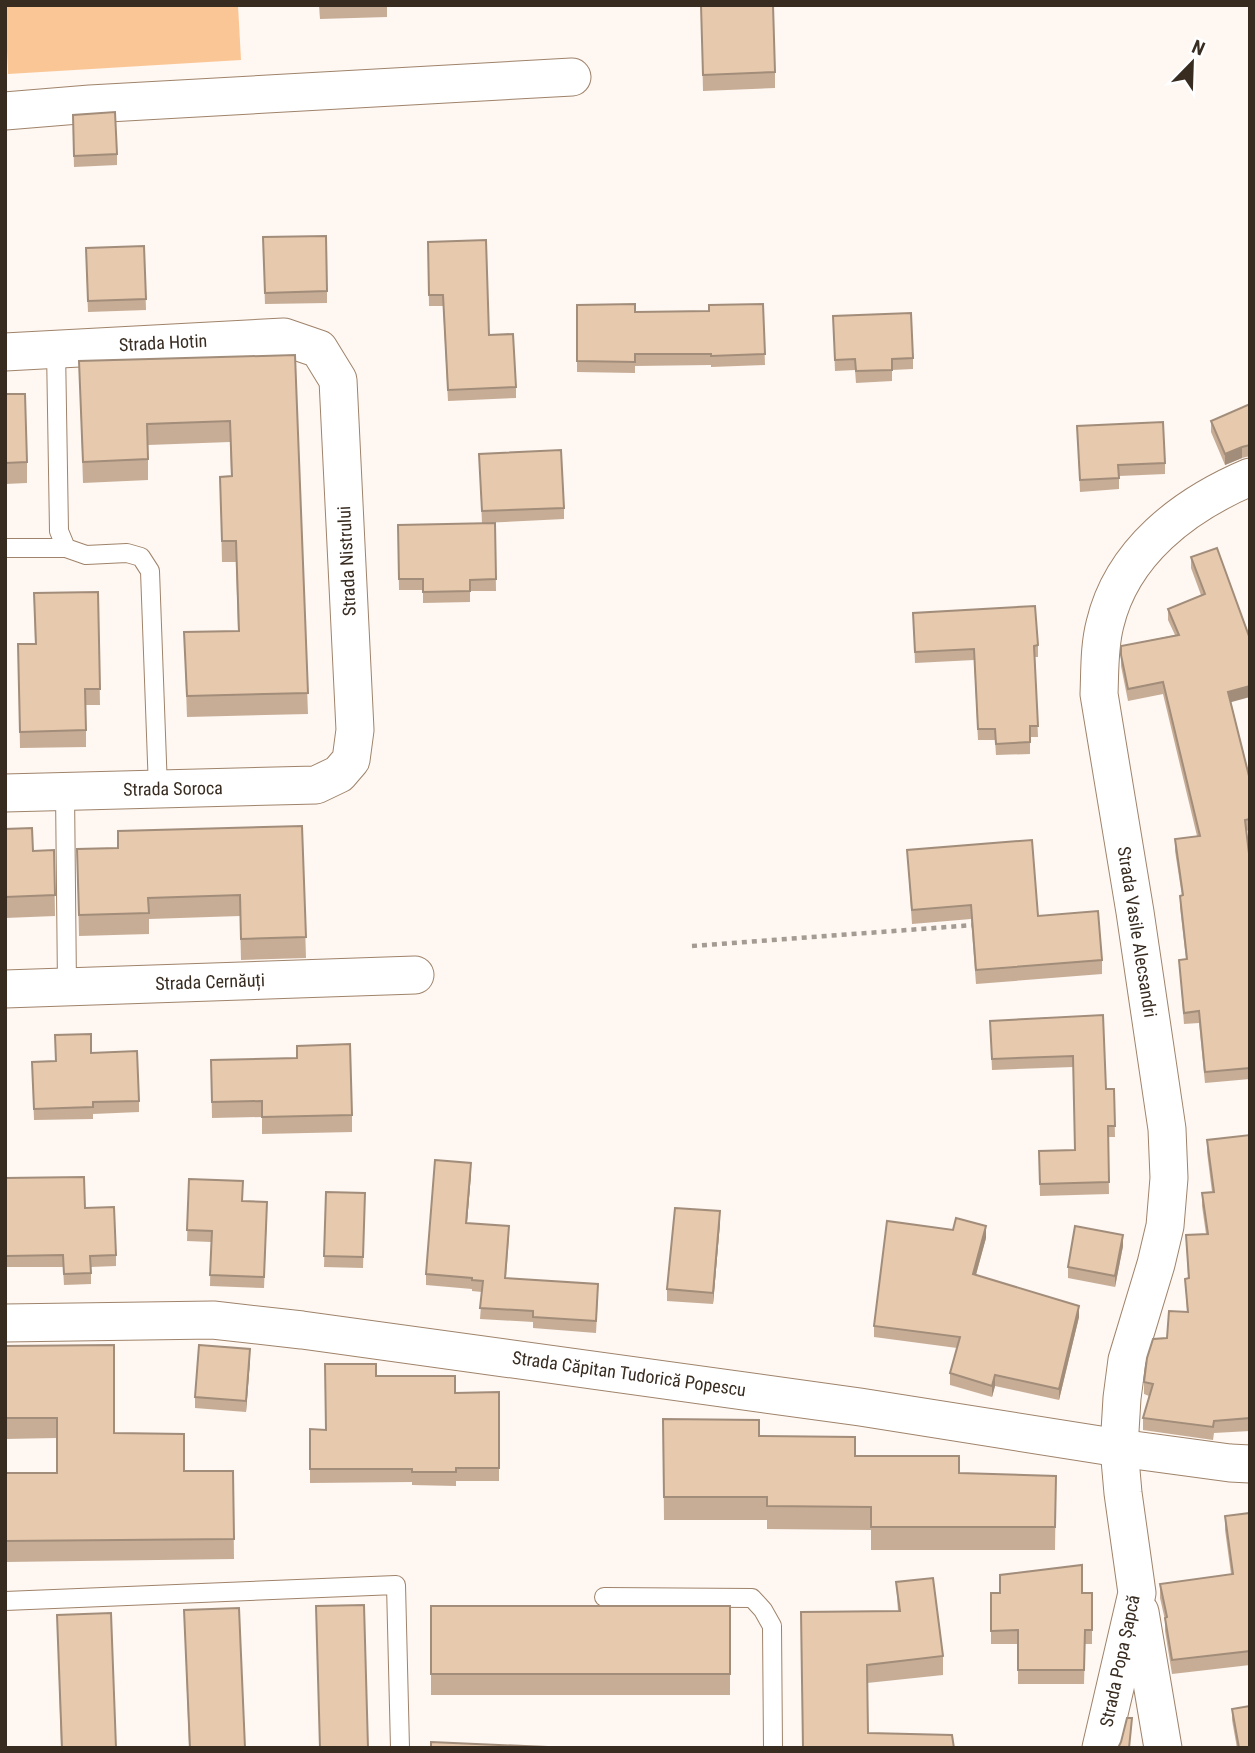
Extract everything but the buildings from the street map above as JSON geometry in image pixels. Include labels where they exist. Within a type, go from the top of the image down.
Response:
[{"type":"street","points":[[5,111],[572,77]]},
{"type":"street","name":"Strada Hotin","points":[[5,352],[284,337],[319,349]]},
{"type":"street","name":"Strada Nistrului","points":[[319,349],[338,380],[355,730],[351,760],[339,774]]},
{"type":"street","name":"Strada Vasile Alecsandri","points":[[1119,1448],[1127,1360],[1165,1226],[1170,1178],[1167,1129],[1099,694],[1100,658],[1105,624],[1119,586],[1140,553],[1162,530],[1195,505],[1250,477]]},
{"type":"street","name":"Strada Soroca","points":[[5,793],[316,785],[339,774]]},
{"type":"street","name":"Strada Cernăuți","points":[[5,989],[415,975]]},
{"type":"street","name":"Strada Căpitan Tudorică Popescu","points":[[5,1323],[213,1320],[302,1330],[860,1407],[1119,1448],[1250,1464]]},
{"type":"street","name":"Strada Popa Șapcă","points":[[1101,1748],[1137,1594],[1119,1448]]},
{"type":"street","points":[[1137,1594],[1163,1748]]},
{"type":"lane","points":[[56,349],[59,531],[66,548]]},
{"type":"lane","points":[[5,548],[66,548],[86,555],[127,553],[141,557],[150,571],[158,789]]},
{"type":"lane","points":[[65,791],[67,987]]},
{"type":"lane","points":[[5,1601],[396,1585],[400,1748]]},
{"type":"lane","points":[[604,1597],[752,1598],[764,1610],[772,1626],[773,1748]]},
{"type":"path","points":[[692,946],[982,924]]},
{"type":"shaded area","points":[[5,5],[238,5],[241,60],[8,74]]}]
